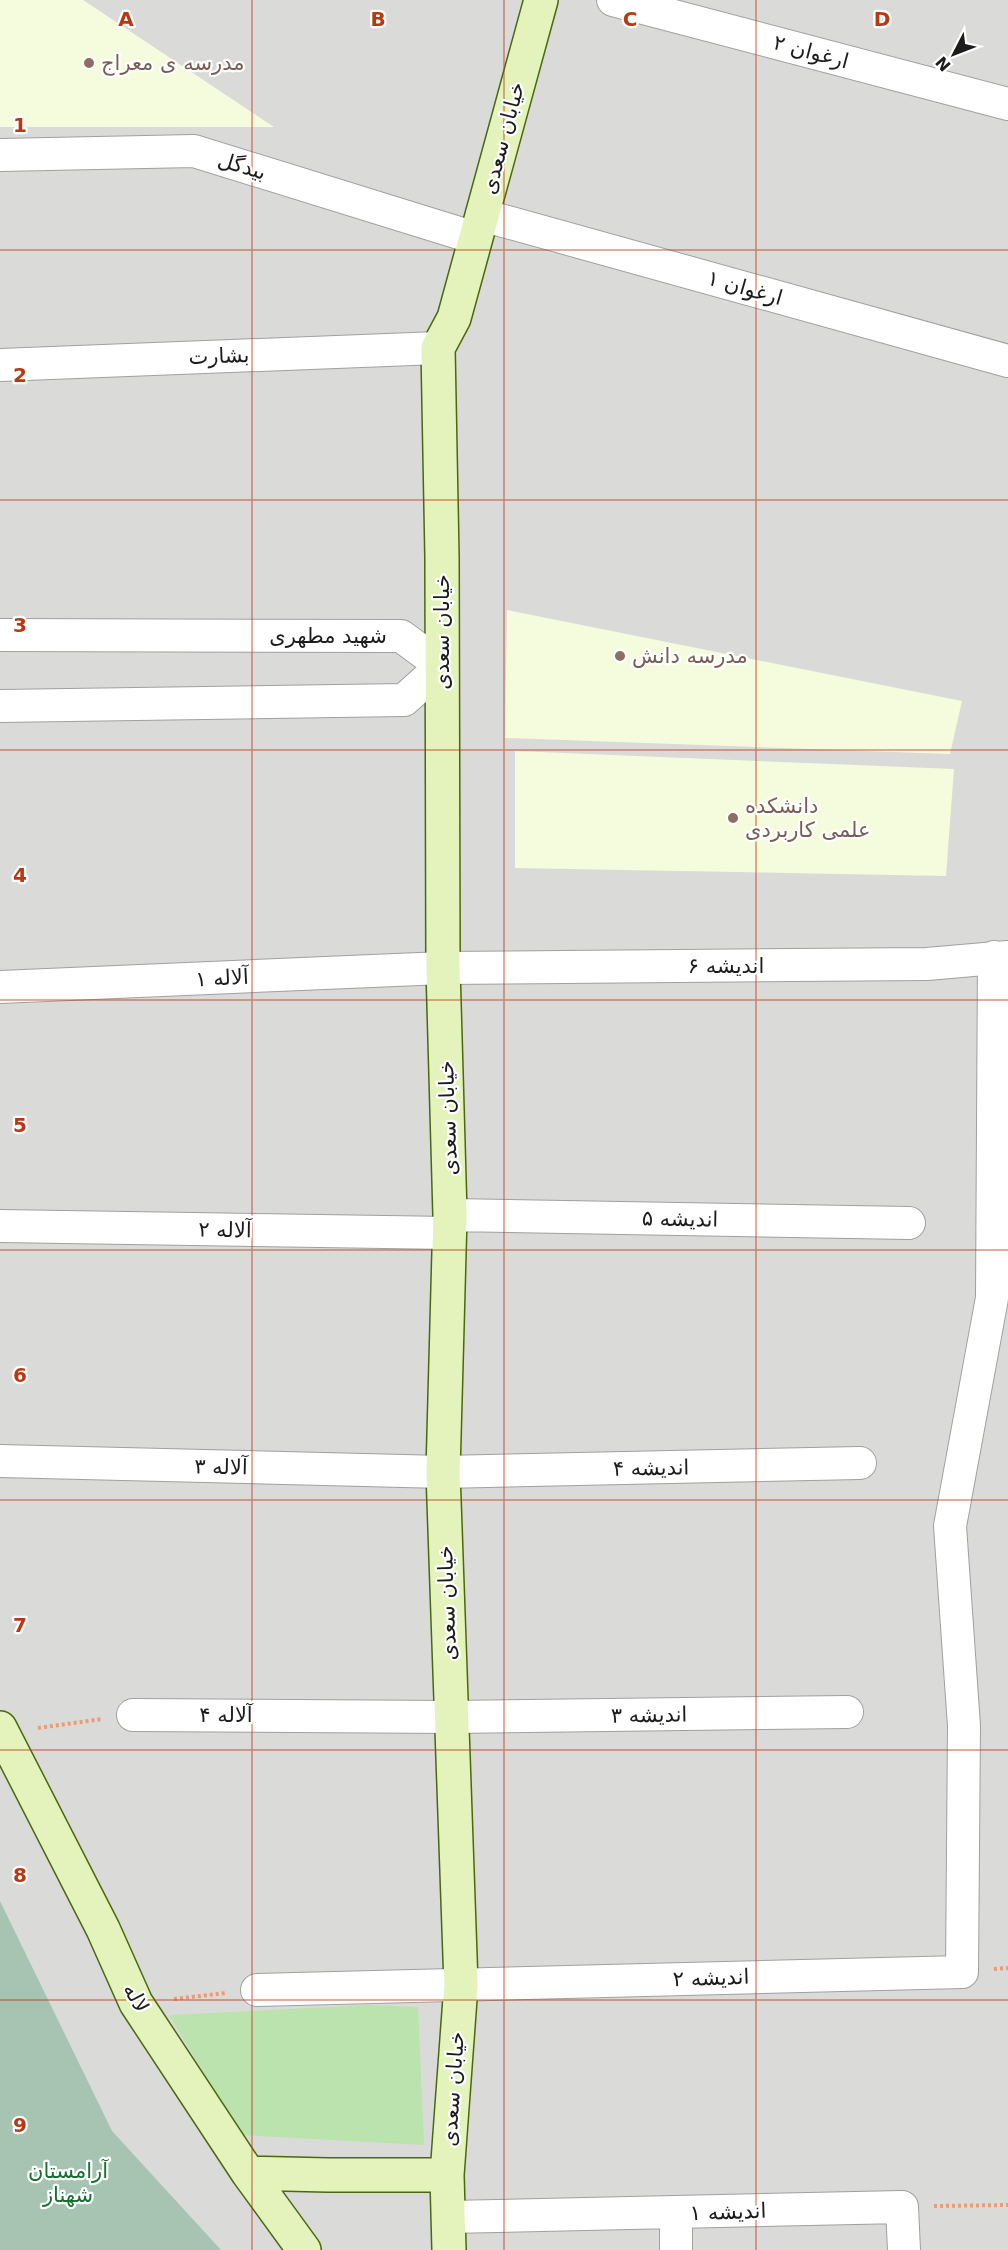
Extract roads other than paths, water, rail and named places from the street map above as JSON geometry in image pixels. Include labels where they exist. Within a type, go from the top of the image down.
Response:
[{"type":"street","name":"خیابان سعدی","points":[[449,2250],[447,2175],[460,1985],[443,1472],[450,1224],[443,968],[438,348],[453,318],[541,0]]},
{"type":"street","name":"ارغوان ۲","points":[[613,0],[1008,104]]},
{"type":"street","name":"بیدگل","points":[[0,155],[194,151],[479,226]]},
{"type":"street","name":"ارغوان ۱","points":[[479,226],[1008,361]]},
{"type":"street","name":"بشارت","points":[[0,365],[438,348]]},
{"type":"street","name":"شهید مطهری","points":[[0,635],[401,636],[442,666]]},
{"type":"street","points":[[0,706],[404,700],[442,666]]},
{"type":"street","name":"اندیشه ۶","points":[[443,968],[927,964],[1001,957]]},
{"type":"street","name":"اندیشه ۲","points":[[257,1990],[962,1972],[964,1725],[951,1526],[992,1298],[1001,957]]},
{"type":"street","name":"آلاله ۱","points":[[0,987],[443,968]]},
{"type":"street","name":"اندیشه ۵","points":[[450,1224],[909,1223]]},
{"type":"street","name":"آلاله ۲","points":[[0,1226],[450,1224]]},
{"type":"street","name":"آلاله ۳","points":[[0,1461],[443,1472]]},
{"type":"street","name":"اندیشه ۴","points":[[443,1472],[860,1463]]},
{"type":"street","name":"اندیشه ۳","points":[[451,1717],[847,1712]]},
{"type":"street","name":"آلاله ۴","points":[[132,1715],[451,1717]]},
{"type":"street","name":"لاله","points":[[1,1731],[103,1929],[136,2003],[248,2173],[304,2250]]},
{"type":"street","points":[[248,2173],[447,2175]]},
{"type":"street","name":"اندیشه ۱","points":[[448,2217],[902,2207],[904,2250]]},
{"type":"street","points":[[676,2213],[676,2250]]},
{"type":"place","name":"مدرسه ی معراج","points":[[89,63]]},
{"type":"place","name":"مدرسه دانش","points":[[620,656]]},
{"type":"place","name":"دانشکده علمی کاربردی","points":[[733,818]]},
{"type":"park label","name":"آرامستان شهناز","points":[[68,2183]]}]
